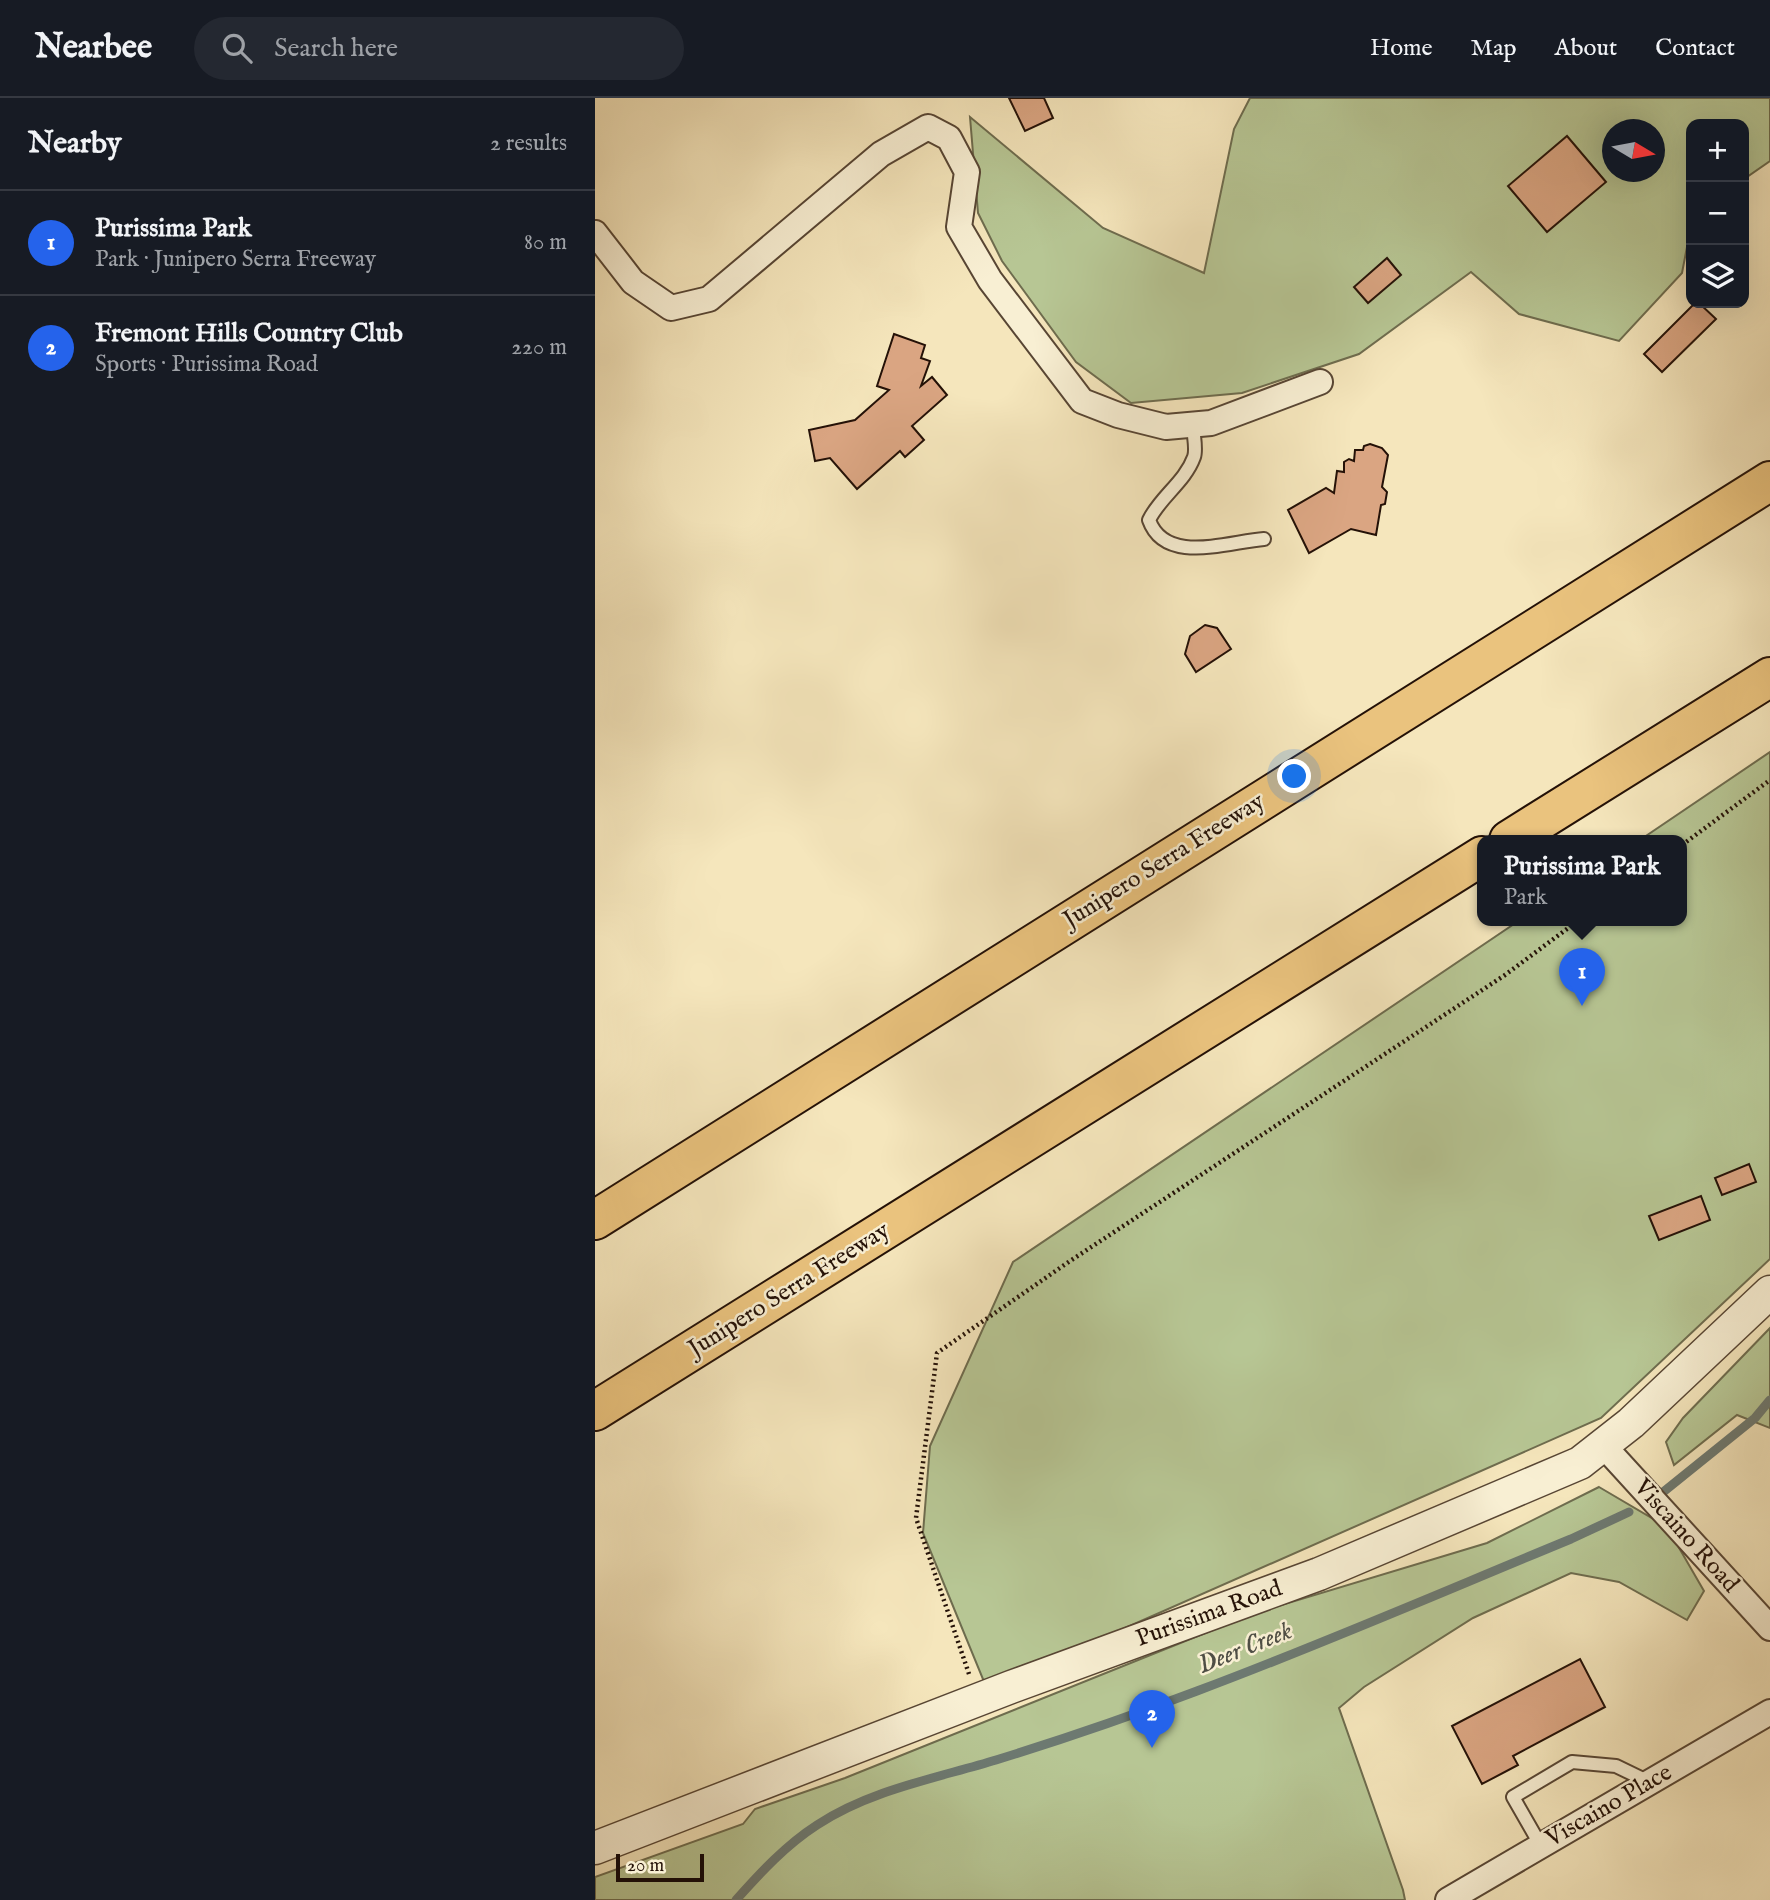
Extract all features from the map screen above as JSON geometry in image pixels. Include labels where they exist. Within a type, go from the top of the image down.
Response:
[{"type":"highway","name":"Junipero Serra Freeway","points":[[595,1220],[1770,481]]},
{"type":"highway","points":[[1517,835],[1770,677]]},
{"type":"highway","name":"Junipero Serra Freeway","points":[[595,1411],[1477,859]]},
{"type":"street","points":[[595,233],[633,282],[671,308],[709,299],[881,154],[928,127],[949,138],[967,172],[959,227],[990,280],[1082,401],[1118,415],[1167,427],[1193,425],[1211,423],[1320,382]]},
{"type":"street","name":"Purissima Road","points":[[595,1849],[978,1701],[1319,1574],[1580,1463],[1631,1423],[1770,1292]]},
{"type":"street","name":"Viscaino Road","points":[[1602,1444],[1770,1628]]},
{"type":"street","name":"Viscaino Place","points":[[1448,1900],[1770,1712]]},
{"type":"lane","points":[[1193,425],[1195,456],[1179,482],[1156,506],[1149,520],[1153,533],[1167,544],[1187,549],[1264,539]]},
{"type":"lane","points":[[1541,1846],[1513,1797],[1572,1762],[1616,1766],[1649,1782]]},
{"type":"path","points":[[1687,841],[1770,780]]},
{"type":"path","points":[[978,1701],[916,1518],[937,1353],[1070,1261],[1505,975],[1572,926]]},
{"type":"green space","points":[[1250,98],[1770,98],[1770,161],[1749,176],[1749,119],[1686,119],[1686,252],[1682,273],[1619,341],[1519,314],[1471,272],[1359,354],[1242,393],[1131,403],[1076,362],[1002,261],[978,213],[970,117],[1103,228],[1204,273],[1234,129]]},
{"type":"green space","points":[[1770,752],[1770,1259],[1601,1418],[987,1689],[923,1533],[930,1446],[1013,1262],[1511,926],[1687,926],[1687,835],[1647,835]]},
{"type":"green space","points":[[1770,1328],[1770,1428],[1737,1415],[1674,1465],[1666,1442],[1683,1418]]},
{"type":"green space","points":[[1599,1487],[1667,1527],[1704,1591],[1687,1620],[1619,1582],[1571,1573],[1473,1618],[1364,1687],[1339,1708],[1405,1900],[595,1900],[595,1877],[743,1824],[755,1809],[845,1778],[1255,1613],[1487,1543]]},
{"type":"building","points":[[1009,98],[1044,98],[1053,118],[1025,131]]},
{"type":"building","points":[[1567,136],[1602,177],[1602,182],[1606,182],[1547,232],[1508,186]]},
{"type":"building","points":[[1387,258],[1401,275],[1368,303],[1354,287]]},
{"type":"building","points":[[1690,308],[1704,308],[1716,319],[1662,372],[1644,354]]},
{"type":"building","points":[[894,334],[925,345],[921,358],[930,361],[921,386],[932,377],[947,395],[912,426],[924,440],[905,457],[900,451],[857,489],[830,458],[815,461],[809,430],[855,420],[889,390],[877,386]]},
{"type":"building","points":[[1370,444],[1382,448],[1388,455],[1382,487],[1387,492],[1385,504],[1381,505],[1376,535],[1351,529],[1309,553],[1288,510],[1326,488],[1334,493],[1337,471],[1344,472],[1344,462],[1349,459],[1354,461],[1355,450],[1363,450],[1364,446]]},
{"type":"building","points":[[1205,625],[1217,628],[1231,649],[1196,672],[1185,654],[1190,636]]},
{"type":"building","points":[[1749,1164],[1756,1182],[1722,1195],[1715,1178]]},
{"type":"building","points":[[1701,1196],[1710,1220],[1659,1240],[1649,1216]]},
{"type":"building","points":[[1580,1659],[1605,1707],[1513,1756],[1518,1765],[1482,1784],[1452,1726]]},
{"type":"waterway","name":"Deer Creek","points":[[1657,1497],[1755,1418],[1770,1400]]},
{"type":"waterway","name":"Deer Creek","points":[[736,1900],[764,1869],[795,1841],[837,1813],[859,1803],[904,1786],[1047,1744],[1197,1691],[1571,1539],[1629,1512]]},
{"type":"place","name":"Purissima Park","points":[[1582,1006]]},
{"type":"place","name":"Fremont Hills Country Club","points":[[1152,1748]]}]
